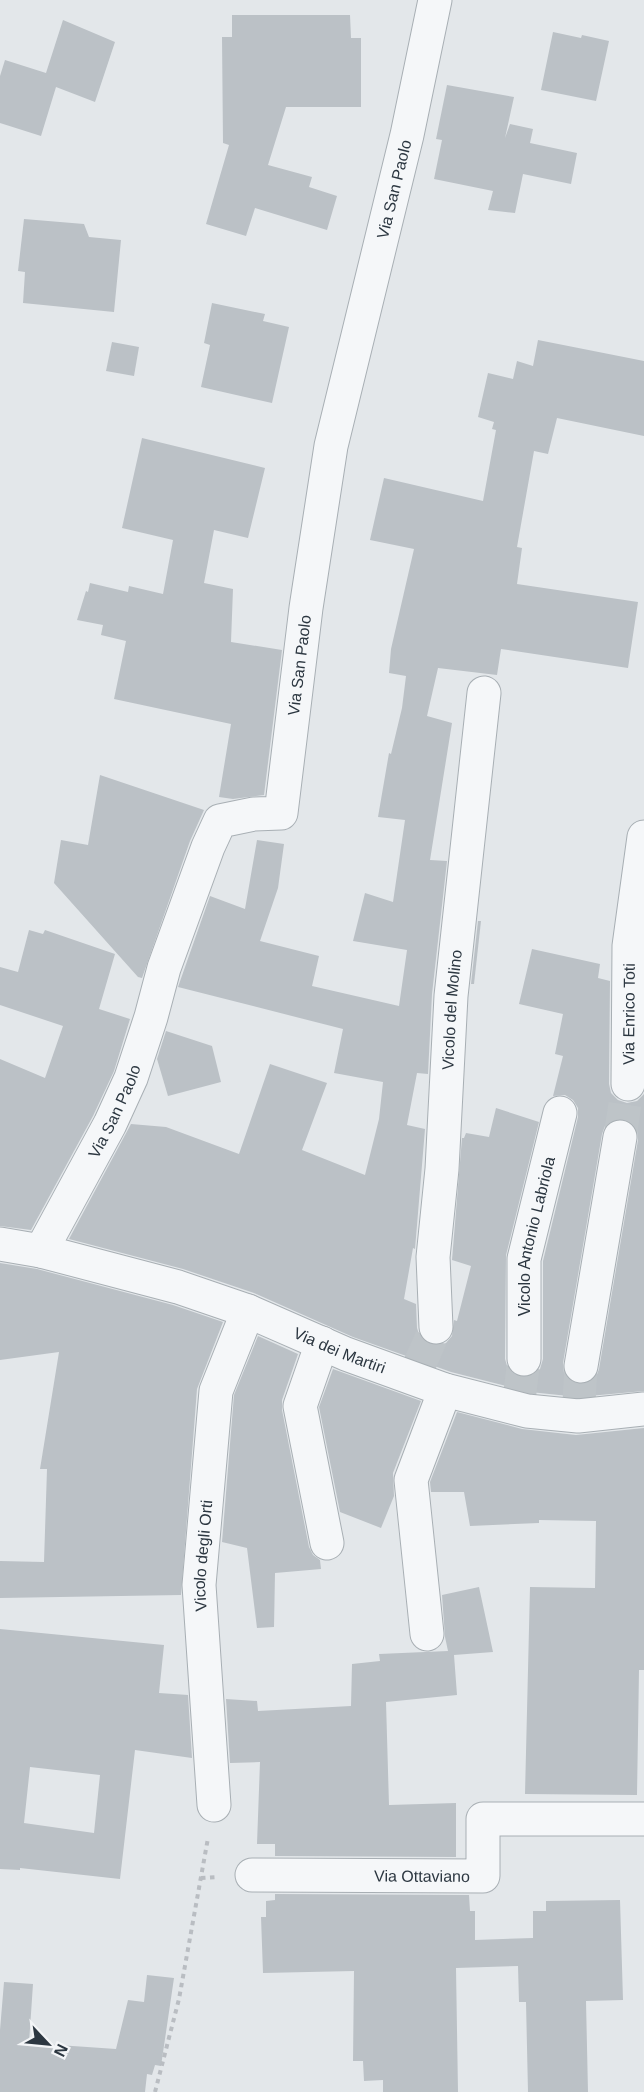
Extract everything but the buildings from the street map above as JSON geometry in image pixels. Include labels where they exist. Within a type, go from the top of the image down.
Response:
[{"type":"street","name":"Via San Paolo","points":[[41,1251],[110,1124],[131,1078],[164,968],[208,847],[220,821],[254,814],[281,813],[306,608],[331,446],[407,135],[435,0]]},
{"type":"street","name":"Vicolo del Molino","points":[[436,1327],[433,1257],[442,1169],[451,996],[484,693]]},
{"type":"street","name":"Via Enrico Toti","points":[[628,1084],[629,946],[644,837]]},
{"type":"street","name":"Vicolo Antonio Labriola","points":[[524,1359],[524,1259],[560,1113]]},
{"type":"street","points":[[581,1366],[620,1137]]},
{"type":"street","name":"Via dei Martiri","points":[[0,1244],[41,1251],[178,1287],[249,1311],[322,1343],[415,1373],[445,1390],[518,1404],[578,1409],[644,1409]]},
{"type":"street","name":"Vicolo degli Orti","points":[[214,1805],[199,1585],[216,1390],[249,1311]]},
{"type":"street","points":[[322,1343],[300,1407],[327,1543]]},
{"type":"street","points":[[428,1634],[411,1480],[445,1390]]},
{"type":"street","name":"Via Ottaviano","points":[[252,1875],[483,1876],[483,1819],[644,1819]]},
{"type":"path","points":[[156,2092],[179,1999],[214,1805]]},
{"type":"tunnel","points":[[620,1137],[628,1084]]},
{"type":"tunnel","points":[[418,1368],[436,1327]]},
{"type":"tunnel","points":[[519,1400],[524,1359]]},
{"type":"tunnel","points":[[579,1402],[581,1366]]}]
